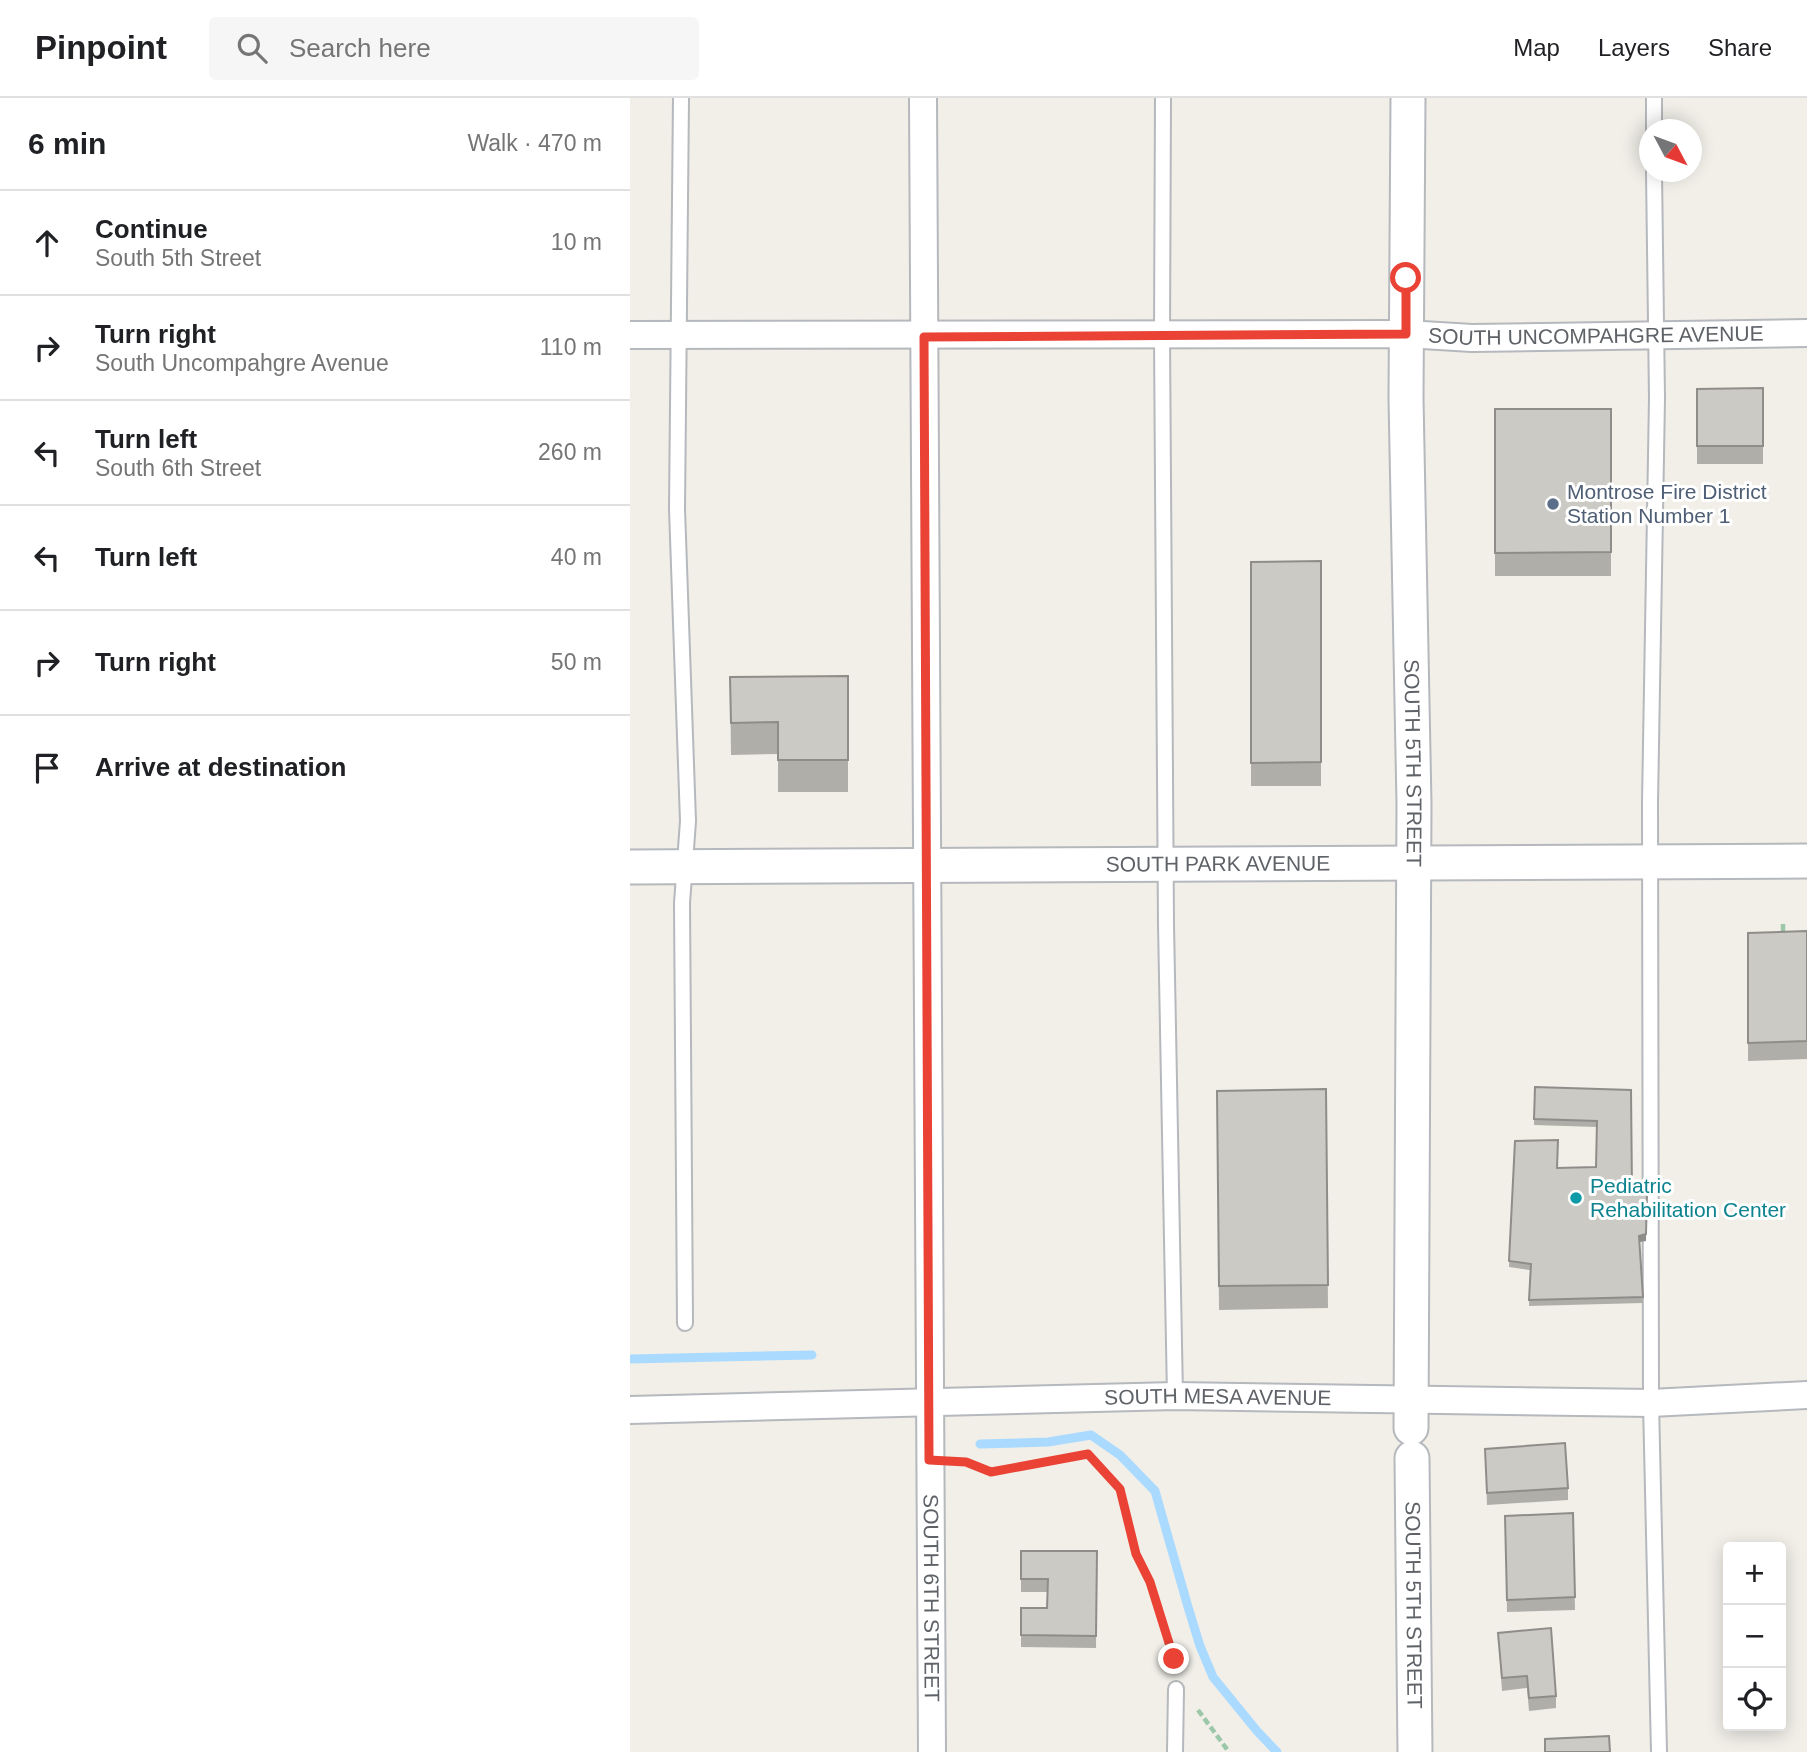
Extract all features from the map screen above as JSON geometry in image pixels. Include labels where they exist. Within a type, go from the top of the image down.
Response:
[{"type":"street","name":"SOUTH 6TH STREET","points":[[923,98],[932,1752]]},
{"type":"street","name":"SOUTH 5TH STREET","points":[[1408,98],[1406,334],[1414,804],[1411,1428],[1415,1752]]},
{"type":"street","name":"SOUTH UNCOMPAHGRE AVENUE","points":[[630,335],[924,337],[1406,334],[1472,338],[1807,332]]},
{"type":"street","name":"SOUTH PARK AVENUE","points":[[630,867],[1807,861]]},
{"type":"street","name":"SOUTH MESA AVENUE","points":[[630,1410],[1175,1396],[1411,1428],[1651,1403],[1807,1395]]},
{"type":"lane","points":[[681,98],[677,509],[688,821],[682,902],[685,1323]]},
{"type":"lane","points":[[1163,98],[1166,864],[1175,1396]]},
{"type":"lane","points":[[1654,98],[1654,119]]},
{"type":"lane","points":[[1654,182],[1657,398],[1651,862],[1651,1403],[1659,1752]]},
{"type":"lane","points":[[1175,1752],[1180,1686]]},
{"type":"path","points":[[1783,923],[1783,950]]},
{"type":"path","points":[[929,1460],[966,1462],[991,1472],[1088,1454],[1120,1489],[1136,1554],[1150,1582],[1180,1686]]},
{"type":"path","points":[[1195,1705],[1201,1717],[1229,1752]]},
{"type":"building","points":[[1763,388],[1763,446],[1697,446],[1697,389]]},
{"type":"building","name":"Montrose Fire District Station Number 1","points":[[1495,409],[1611,409],[1611,552],[1495,553]]},
{"type":"building","points":[[1321,561],[1321,762],[1251,763],[1251,562]]},
{"type":"building","points":[[848,676],[848,760],[778,760],[778,722],[731,723],[730,677]]},
{"type":"building","points":[[1807,931],[1807,1041],[1748,1043],[1748,933]]},
{"type":"building","name":"Pediatric Rehabilitation Center","points":[[1535,1087],[1631,1090],[1632,1190],[1647,1194],[1646,1234],[1639,1236],[1643,1297],[1529,1300],[1531,1264],[1509,1261],[1515,1141],[1558,1140],[1557,1168],[1596,1167],[1597,1121],[1534,1119]]},
{"type":"building","points":[[1326,1089],[1328,1285],[1219,1286],[1217,1091]]},
{"type":"building","points":[[1565,1443],[1568,1488],[1487,1493],[1485,1449]]},
{"type":"building","points":[[1573,1513],[1575,1597],[1507,1600],[1505,1516]]},
{"type":"building","points":[[1021,1551],[1097,1551],[1096,1636],[1021,1635],[1021,1608],[1047,1608],[1048,1579],[1021,1579]]},
{"type":"building","points":[[1551,1628],[1556,1696],[1529,1698],[1527,1676],[1502,1678],[1498,1633]]},
{"type":"building","points":[[1609,1736],[1610,1752],[1545,1752],[1545,1739]]},
{"type":"waterway","points":[[630,1359],[812,1355]]},
{"type":"waterway","points":[[980,1444],[1048,1442],[1091,1435],[1120,1455],[1155,1491],[1200,1646],[1213,1677],[1277,1752]]},
{"type":"place","name":"Montrose Fire District Station Number 1","points":[[1553,504]]},
{"type":"place","name":"Pediatric Rehabilitation Center","points":[[1576,1198]]},
{"type":"route","points":[[1174,1659],[1150,1582],[1136,1554],[1120,1489],[1088,1454],[991,1472],[966,1462],[929,1460],[924,337],[1406,334],[1406,278]]}]
